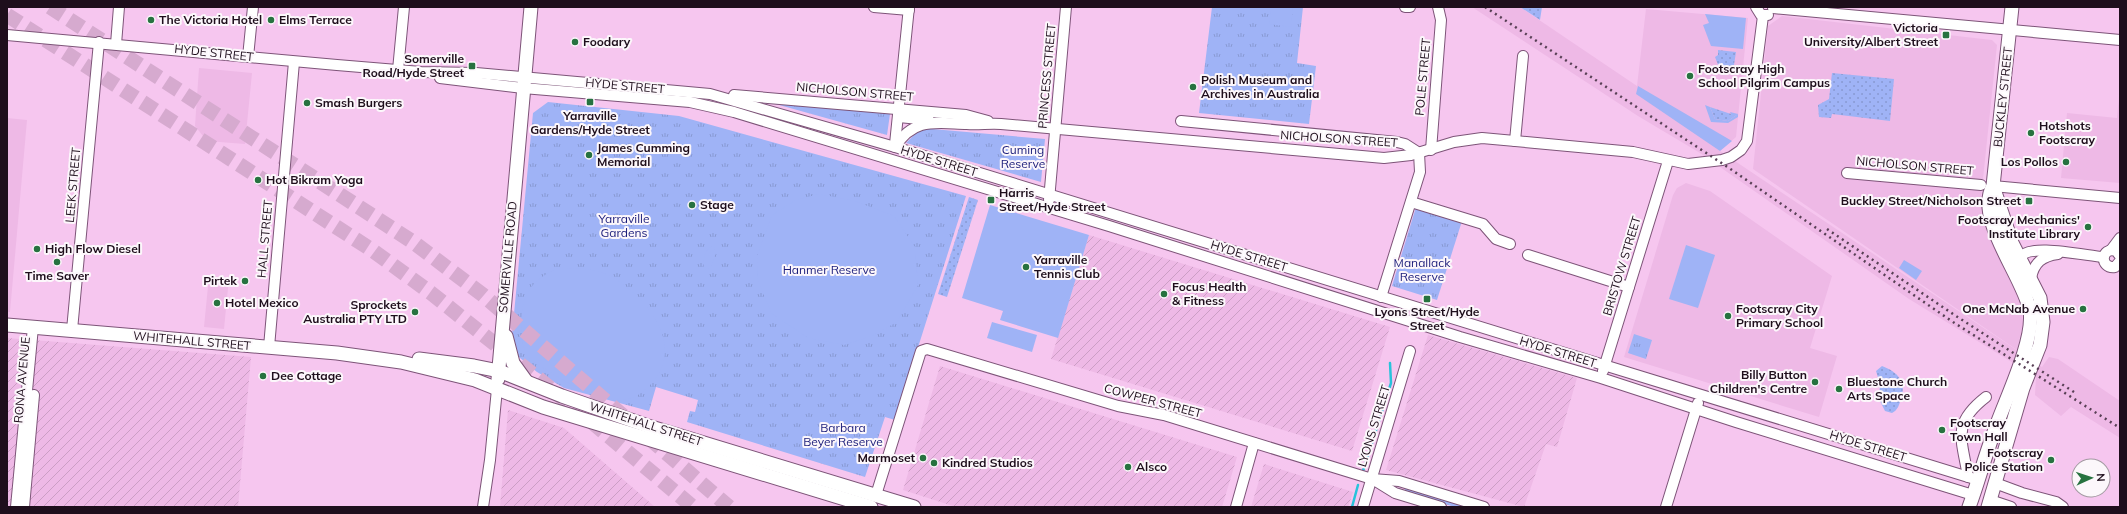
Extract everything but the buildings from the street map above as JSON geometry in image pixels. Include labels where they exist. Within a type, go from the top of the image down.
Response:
[{"type":"main road","name":"SOMERVILLE ROAD","points":[[498,389],[503,316],[531,7]]},
{"type":"main road","name":"BUCKLEY STREET","points":[[1973,478],[2028,338],[2030,322],[2025,281],[2004,253],[1990,212],[1987,186],[2010,30],[2012,7]]},
{"type":"main road","name":"BUCKLEY STREET","points":[[1987,186],[2020,258]]},
{"type":"main road","points":[[1989,504],[2020,396],[2042,335],[2043,318],[2041,303],[2025,281],[2018,268],[2020,258]]},
{"type":"main road","points":[[503,316],[510,355],[519,372],[526,381]]},
{"type":"main road","name":"WHITEHALL STREET","points":[[7,324],[377,357],[437,360],[499,371],[562,396],[873,503]]},
{"type":"main road","name":"WHITEHALL STREET","points":[[377,357],[453,374],[498,389],[543,407],[873,503],[914,507]]},
{"type":"main road","points":[[1971,501],[1973,478]]},
{"type":"main road","name":"HYDE STREET","points":[[1973,478],[1995,483]]},
{"type":"main road","name":"HYDE STREET","points":[[1971,501],[1989,504]]},
{"type":"street","points":[[116,44],[119,7]]},
{"type":"street","points":[[248,57],[253,7]]},
{"type":"street","points":[[398,70],[404,7]]},
{"type":"street","points":[[874,7],[909,8],[895,147],[891,160]]},
{"type":"street","name":"PRINCESS STREET","points":[[1049,208],[1066,7]]},
{"type":"street","points":[[1405,7],[1410,7]]},
{"type":"street","name":"POLE STREET","points":[[1431,150],[1441,20],[1438,7]]},
{"type":"street","points":[[1756,7],[1758,14],[1763,16],[1770,14],[1773,7],[1844,10],[2010,30],[2120,40]]},
{"type":"street","name":"NICHOLSON STREET","points":[[895,147],[904,134],[915,126],[928,123],[997,123],[1376,157],[1396,157],[1419,153],[1468,139],[1515,141],[1638,153],[1668,161],[1688,164],[1724,159],[1739,152],[1747,141],[1763,16]]},
{"type":"street","name":"HYDE STREET","points":[[7,35],[99,42],[294,62],[421,72],[439,77],[710,94],[895,147],[1700,396],[1973,478]]},
{"type":"street","name":"LEEK STREET","points":[[72,330],[99,42]]},
{"type":"street","points":[[1515,141],[1523,56]]},
{"type":"street","name":"HALL STREET","points":[[269,347],[294,62]]},
{"type":"street","name":"HYDE STREET","points":[[524,83],[706,105],[1049,208],[1601,378],[1971,501]]},
{"type":"street","name":"NICHOLSON STREET","points":[[710,94],[899,113],[966,115],[997,123]]},
{"type":"street","points":[[899,113],[954,123]]},
{"type":"street","points":[[1181,121],[1397,142],[1405,144],[1419,153],[1420,169],[1381,297]]},
{"type":"street","name":"BRISTOW STREET","points":[[1601,378],[1668,161]]},
{"type":"street","name":"NICHOLSON STREET","points":[[1847,173],[2120,198]]},
{"type":"street","points":[[1411,202],[1483,224],[1496,239],[1510,244]]},
{"type":"street","points":[[2103,257],[2106,252],[2118,254],[2120,238]]},
{"type":"street","points":[[2020,258],[2023,254],[2036,250],[2103,257]]},
{"type":"street","points":[[2025,281],[2034,267],[2042,259],[2064,253]]},
{"type":"street","points":[[1528,255],[1629,287]]},
{"type":"street","points":[[2103,257],[2106,265],[2118,267]]},
{"type":"street","points":[[1420,323],[1424,310]]},
{"type":"street","name":"RONA AVENUE","points":[[16,507],[36,327]]},
{"type":"street","name":"RONA AVENUE","points":[[24,507],[36,327]]},
{"type":"street","name":"COWPER STREET","points":[[873,503],[921,351],[927,349],[1118,406],[1164,415],[1372,479],[1399,481],[1484,507]]},
{"type":"street","name":"LYONS STREET","points":[[1363,507],[1410,352]]},
{"type":"street","name":"SOMERVILLE ROAD","points":[[483,507],[498,389]]},
{"type":"street","points":[[1666,507],[1700,396]]},
{"type":"street","points":[[1973,478],[1960,437],[1966,414],[1986,397]]},
{"type":"street","points":[[1236,507],[1254,443]]},
{"type":"street","name":"COWPER STREET","points":[[1372,479],[1395,493],[1441,507]]},
{"type":"street","name":"HYDE STREET","points":[[1995,483],[2056,502],[2062,507]]},
{"type":"street","name":"HYDE STREET","points":[[1989,504],[2011,507]]},
{"type":"shaded area","points":[[1472,7],[1520,7],[1637,86],[1646,9],[1748,18],[1736,137],[1720,151],[2042,367],[2049,357],[2058,359],[2120,401],[2120,438],[2071,407],[2061,416],[2035,395],[2036,377],[1909,299],[1700,153],[1638,116]]},
{"type":"shaded area","points":[[1782,16],[1992,40],[1997,45],[1981,198],[2021,305],[2023,324],[2017,350],[1753,169],[1768,26]]},
{"type":"shaded area","points":[[199,68],[252,73],[245,144],[207,141],[195,126]]},
{"type":"shaded area","points":[[2120,87],[2120,183],[2061,178],[2067,113],[2117,118]]},
{"type":"shaded area","points":[[7,118],[27,120],[10,312],[7,312]]},
{"type":"shaded area","name":"Footscray City Primary School","points":[[1686,183],[1710,191],[1832,276],[1810,348],[1837,356],[1819,417],[1624,357],[1673,195],[1677,188]]},
{"type":"shaded area","points":[[1089,235],[1390,327],[1352,451],[1051,359]]},
{"type":"shaded area","name":"Hotel Mexico","points":[[209,276],[229,278],[224,329],[204,327]]},
{"type":"shaded area","points":[[1428,335],[1577,378],[1557,447],[1546,444],[1524,507],[1386,470]]},
{"type":"shaded area","points":[[7,338],[251,357],[238,507],[7,507]]},
{"type":"shaded area","points":[[940,366],[1237,457],[1222,507],[956,507],[903,490]]},
{"type":"shaded area","points":[[508,410],[564,428],[655,507],[500,507]]},
{"type":"shaded area","points":[[1264,464],[1353,492],[1348,507],[1251,507]]},
{"type":"green space","points":[[1212,7],[1303,7],[1297,63],[1316,66],[1309,124],[1199,113]]},
{"type":"green space","points":[[1271,7],[1293,7],[1291,27],[1269,24]]},
{"type":"green space","points":[[1520,7],[1542,7],[1540,20]]},
{"type":"green space","points":[[1705,14],[1746,18],[1743,49],[1711,46],[1703,25],[1709,23]]},
{"type":"green space","points":[[1718,50],[1736,52],[1734,65],[1720,70],[1715,57],[1718,55]]},
{"type":"green space","points":[[1832,73],[1894,79],[1890,121],[1832,114],[1831,118],[1819,117],[1818,105],[1829,99]]},
{"type":"green space","points":[[1638,86],[1732,141],[1720,151],[1636,94]]},
{"type":"green space","points":[[548,102],[679,116],[966,196],[895,420],[885,417],[865,477],[687,422],[690,411],[695,412],[698,400],[656,387],[649,411],[564,388],[537,372],[514,353],[512,335],[533,113]]},
{"type":"green space","points":[[772,103],[890,114],[887,135]]},
{"type":"green space","points":[[1705,105],[1710,107],[1715,119],[1728,121],[1738,114],[1738,117],[1728,123],[1711,122]]},
{"type":"green space","points":[[1710,107],[1731,114],[1730,112],[1738,114],[1728,121],[1715,119]]},
{"type":"green space","name":"Cuming Reserve","points":[[921,128],[1045,139],[1041,182],[906,143]]},
{"type":"green space","points":[[1032,145],[1038,146],[1036,162],[1027,161]]},
{"type":"green space","name":"Hanmer Reserve","points":[[819,194],[855,201],[894,216],[915,247],[918,285],[897,322],[872,336],[844,345],[808,338],[771,313],[757,278],[758,253],[772,215],[796,200]]},
{"type":"green space","points":[[969,197],[978,200],[947,297],[938,294]]},
{"type":"green space","name":"Yarraville Tennis Club","points":[[990,205],[1089,235],[1058,338],[1000,320],[1003,311],[962,298]]},
{"type":"green space","name":"Manallack Reserve","points":[[1416,207],[1462,221],[1437,300],[1392,286]]},
{"type":"green space","points":[[1686,245],[1715,255],[1698,308],[1669,299]]},
{"type":"green space","points":[[712,246],[714,247],[716,253],[711,268],[705,270],[703,264],[704,256],[707,250]]},
{"type":"green space","points":[[1904,260],[1922,271],[1916,280],[1899,268]]},
{"type":"green space","points":[[559,268],[593,270],[612,277],[641,300],[653,315],[661,330],[665,347],[663,363],[656,378],[641,393],[631,398],[619,400],[594,394],[558,377],[534,362],[527,355],[524,347],[521,320],[524,300],[533,285],[540,278]]},
{"type":"green space","points":[[992,322],[1037,335],[1032,352],[987,338]]},
{"type":"green space","points":[[1634,334],[1652,340],[1646,359],[1628,353]]},
{"type":"green space","points":[[1882,366],[1893,371],[1900,378],[1902,383],[1903,393],[1899,405],[1892,413],[1885,411],[1879,399],[1880,384],[1876,371]]},
{"type":"green space","points":[[1405,488],[1477,507],[1455,507],[1408,493]]},
{"type":"waterway","points":[[1363,471],[1391,383],[1390,363]]},
{"type":"waterway","points":[[1352,507],[1358,485]]},
{"type":"tunnel","points":[[50,7],[413,242],[483,295],[629,421]]},
{"type":"tunnel","points":[[7,15],[372,250],[431,293],[580,412],[693,507]]},
{"type":"tunnel","points":[[649,438],[729,507]]},
{"type":"railway","points":[[1485,7],[1729,168],[1953,322],[2120,428]]},
{"type":"railway","points":[[1827,229],[1956,316],[2077,394]]},
{"type":"place","name":"The Victoria Hotel","points":[[151,20]]},
{"type":"place","name":"Elms Terrace","points":[[271,20]]},
{"type":"place","name":"Victoria University/Albert Street","points":[[1946,35]]},
{"type":"place","name":"Foodary","points":[[575,42]]},
{"type":"place","name":"Somerville Road/Hyde Street","points":[[472,66]]},
{"type":"place","name":"Footscray High School Pilgrim Campus","points":[[1690,76]]},
{"type":"place","name":"Polish Museum and Archives in Australia","points":[[1193,87]]},
{"type":"place","name":"Yarraville Gardens/Hyde Street","points":[[590,102]]},
{"type":"place","name":"Smash Burgers","points":[[307,103]]},
{"type":"place","name":"Hotshots Footscray","points":[[2031,133]]},
{"type":"place","name":"James Cumming Memorial","points":[[589,155]]},
{"type":"place","name":"Los Pollos","points":[[2066,162]]},
{"type":"place","name":"Hot Bikram Yoga","points":[[258,180]]},
{"type":"place","name":"Harris Street/Hyde Street","points":[[991,200]]},
{"type":"place","name":"Buckley Street/Nicholson Street","points":[[2029,201]]},
{"type":"place","name":"Stage","points":[[692,205]]},
{"type":"place","name":"Footscray Mechanics' Institute Library","points":[[2088,227]]},
{"type":"place","name":"High Flow Diesel","points":[[37,249]]},
{"type":"place","name":"Time Saver","points":[[57,262]]},
{"type":"place","name":"Yarraville Tennis Club","points":[[1026,267]]},
{"type":"place","name":"Pirtek","points":[[245,281]]},
{"type":"place","name":"Focus Health & Fitness","points":[[1164,294]]},
{"type":"place","name":"Lyons Street/Hyde Street","points":[[1427,299]]},
{"type":"place","name":"Hotel Mexico","points":[[217,303]]},
{"type":"place","name":"One McNab Avenue","points":[[2083,309]]},
{"type":"place","name":"Sprockets Australia PTY LTD","points":[[415,312]]},
{"type":"place","name":"Footscray City Primary School","points":[[1728,316]]},
{"type":"place","name":"Dee Cottage","points":[[263,376]]},
{"type":"place","name":"Billy Button Children's Centre","points":[[1815,382]]},
{"type":"place","name":"Bluestone Church Arts Space","points":[[1839,389]]},
{"type":"place","name":"Footscray Town Hall","points":[[1942,430]]},
{"type":"place","name":"Marmoset","points":[[923,458]]},
{"type":"place","name":"Footscray Police Station","points":[[2051,460]]},
{"type":"place","name":"Kindred Studios","points":[[934,463]]},
{"type":"place","name":"Alsco","points":[[1128,467]]},
{"type":"park label","name":"Yarraville Gardens","points":[[624,226]]},
{"type":"park label","name":"Barbara Beyer Reserve","points":[[843,435]]}]
